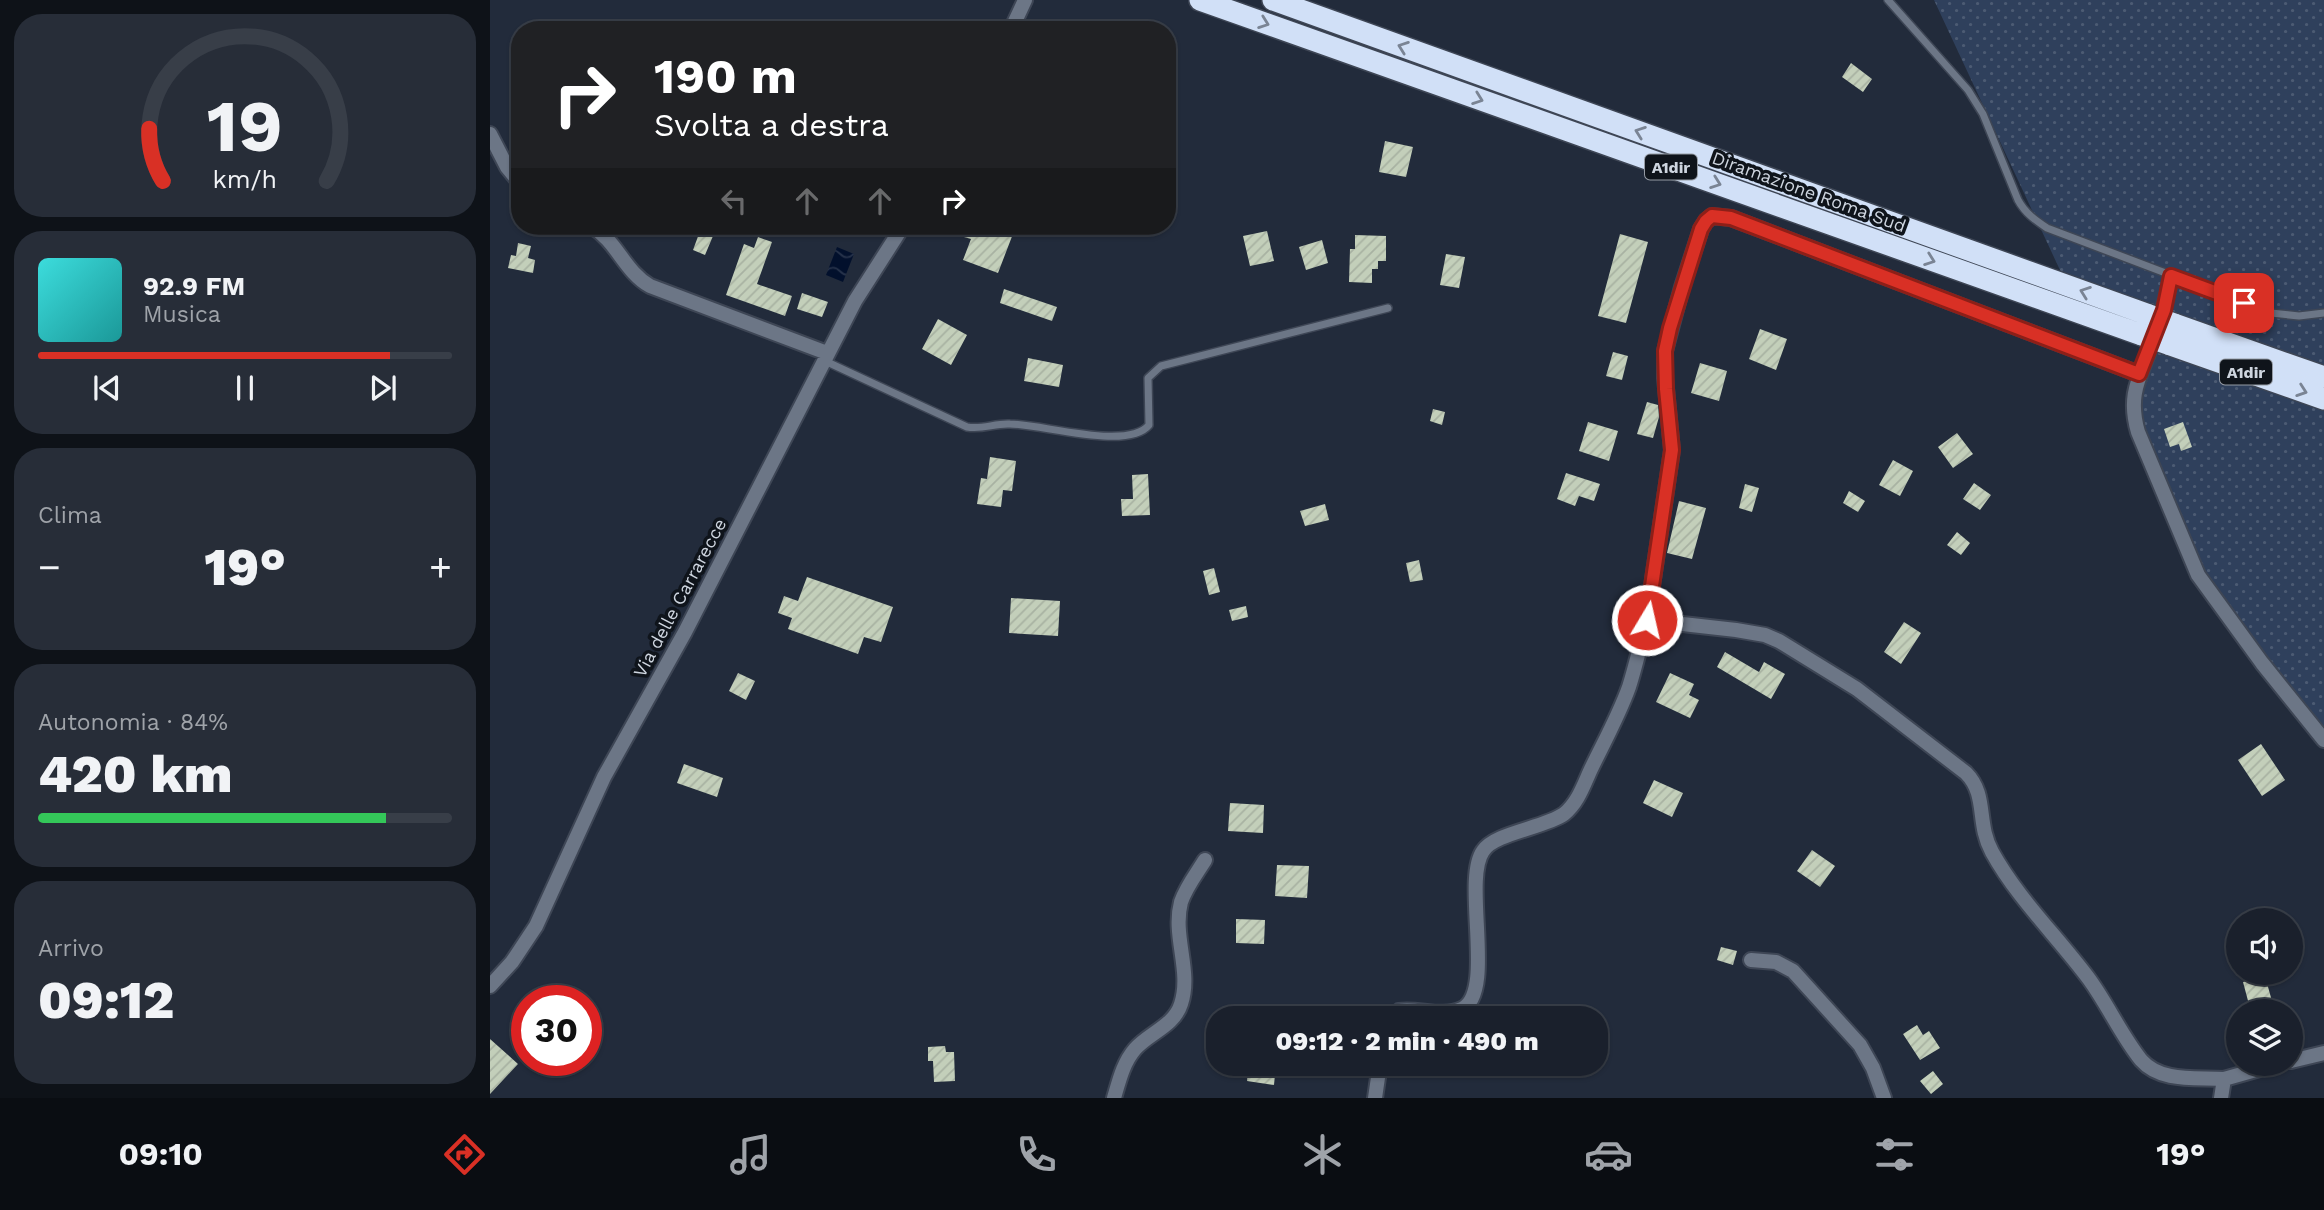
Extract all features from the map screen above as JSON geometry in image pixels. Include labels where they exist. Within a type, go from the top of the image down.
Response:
[{"type":"highway","name":"Diramazione Roma Sud","points":[[1200,0],[2146,325]]},
{"type":"highway","name":"Diramazione Roma Sud","points":[[1273,0],[2171,334],[2324,399]]},
{"type":"highway","name":"Diramazione Roma Sud","points":[[2171,334],[2324,377]]},
{"type":"street","points":[[1015,21],[1025,0]]},
{"type":"street","points":[[490,134],[511,172]]},
{"type":"street","points":[[1465,1006],[1470,1002],[1476,986],[1476,869],[1479,858],[1490,844],[1553,820],[1571,807],[1628,688],[1647,620],[1672,450],[1665,369],[1666,343],[1701,229],[1706,221],[1712,216],[1731,218],[2139,374]]},
{"type":"street","points":[[602,235],[610,241],[633,274],[650,286],[825,356]]},
{"type":"street","name":"Via delle Carrarecce","points":[[490,986],[512,962],[536,926],[604,776],[685,632],[825,356],[855,301],[897,235]]},
{"type":"street","points":[[2171,276],[2164,310],[2139,374],[2133,403],[2138,432],[2198,575],[2256,655],[2324,740]]},
{"type":"street","points":[[1647,620],[1736,629],[1779,641],[1857,689],[1966,773],[1979,791],[1983,831],[1996,859],[2027,904],[2094,986],[2141,1060],[2151,1070],[2164,1075],[2224,1079],[2235,1076]]},
{"type":"street","points":[[1114,1098],[1129,1056],[1140,1043],[1172,1019],[1180,1007],[1184,981],[1179,928],[1180,905],[1205,860]]},
{"type":"street","points":[[1751,960],[1776,962],[1793,971],[1860,1045],[1873,1068],[1884,1098]]},
{"type":"street","points":[[2303,1058],[2324,1053]]},
{"type":"street","points":[[1375,1098],[1378,1076]]},
{"type":"street","points":[[2221,1098],[2224,1079]]},
{"type":"lane","points":[[1888,0],[1968,90],[1983,114],[2018,200],[2029,215],[2047,228],[2271,313],[2299,316],[2324,313]]},
{"type":"lane","points":[[825,356],[967,427],[1017,424],[1126,436],[1145,430],[1150,425],[1148,379],[1161,366],[1388,309]]},
{"type":"shaded area","points":[[1934,0],[2324,0],[2324,740],[2212,596],[2138,432],[2142,335],[2080,313]]},
{"type":"water","points":[[837,247],[854,254],[843,282],[826,275]]},
{"type":"building","points":[[1851,63],[1872,79],[1863,92],[1842,77]]},
{"type":"building","points":[[1385,141],[1413,147],[1406,177],[1379,172]]},
{"type":"building","points":[[1267,231],[1274,261],[1250,266],[1243,236]]},
{"type":"building","points":[[1620,234],[1648,242],[1626,323],[1598,316]]},
{"type":"building","points":[[699,235],[713,236],[705,255],[693,250]]},
{"type":"building","points":[[1013,235],[998,273],[963,260],[971,239],[964,237]]},
{"type":"building","points":[[1355,235],[1386,236],[1386,261],[1378,261],[1378,269],[1372,269],[1372,283],[1349,282],[1350,249],[1355,249]]},
{"type":"building","points":[[758,237],[772,242],[757,284],[792,296],[785,316],[726,295],[744,244],[754,248]]},
{"type":"building","points":[[1322,240],[1328,263],[1306,270],[1299,247]]},
{"type":"building","points":[[518,243],[531,246],[528,258],[535,260],[533,273],[508,268],[511,255],[516,256]]},
{"type":"building","points":[[1446,254],[1465,257],[1459,288],[1440,285]]},
{"type":"building","points":[[1004,289],[1057,307],[1052,321],[1000,303]]},
{"type":"building","points":[[802,293],[828,302],[822,317],[797,309]]},
{"type":"building","points":[[938,319],[967,335],[951,365],[922,349]]},
{"type":"building","points":[[1760,329],[1787,339],[1776,370],[1749,359]]},
{"type":"building","points":[[1613,352],[1628,356],[1622,380],[1606,376]]},
{"type":"building","points":[[1028,358],[1063,365],[1059,387],[1024,381]]},
{"type":"building","points":[[1700,363],[1727,371],[1719,401],[1691,393]]},
{"type":"building","points":[[1647,402],[1658,405],[1659,417],[1653,438],[1637,434]]},
{"type":"building","points":[[1433,409],[1445,412],[1442,425],[1430,421]]},
{"type":"building","points":[[1588,422],[1618,431],[1609,461],[1579,451]]},
{"type":"building","points":[[2183,422],[2192,447],[2181,451],[2179,444],[2170,447],[2164,429]]},
{"type":"building","points":[[1957,433],[1973,454],[1953,468],[1938,447]]},
{"type":"building","points":[[990,457],[1016,461],[1012,491],[1003,490],[1001,507],[977,504],[981,478],[987,479]]},
{"type":"building","points":[[1893,460],[1913,471],[1900,496],[1879,485]]},
{"type":"building","points":[[1566,473],[1600,484],[1594,501],[1579,496],[1575,506],[1557,499]]},
{"type":"building","points":[[1148,474],[1150,515],[1122,516],[1121,499],[1133,499],[1132,475]]},
{"type":"building","points":[[1974,483],[1991,495],[1980,510],[1963,499]]},
{"type":"building","points":[[1745,484],[1759,488],[1752,512],[1739,508]]},
{"type":"building","points":[[1849,491],[1865,501],[1858,512],[1843,503]]},
{"type":"building","points":[[1679,501],[1706,508],[1692,559],[1667,553]]},
{"type":"building","points":[[1325,504],[1329,520],[1305,526],[1300,511]]},
{"type":"building","points":[[1957,532],[1970,543],[1961,555],[1947,545]]},
{"type":"building","points":[[1419,560],[1423,580],[1410,582],[1406,563]]},
{"type":"building","points":[[1214,568],[1220,592],[1209,595],[1203,571]]},
{"type":"building","points":[[807,577],[893,607],[881,642],[864,637],[858,654],[788,629],[792,618],[778,613],[784,596],[798,601]]},
{"type":"building","points":[[1011,598],[1060,601],[1058,636],[1009,633]]},
{"type":"building","points":[[1246,606],[1248,617],[1232,621],[1229,610]]},
{"type":"building","points":[[1904,622],[1921,633],[1901,664],[1884,652]]},
{"type":"building","points":[[1725,652],[1759,672],[1764,662],[1785,674],[1771,699],[1717,667]]},
{"type":"building","points":[[738,673],[755,681],[746,700],[729,691]]},
{"type":"building","points":[[1670,673],[1694,684],[1689,695],[1699,700],[1690,718],[1656,702]]},
{"type":"building","points":[[2261,744],[2285,780],[2262,796],[2238,760]]},
{"type":"building","points":[[684,764],[723,778],[717,797],[677,783]]},
{"type":"building","points":[[1654,780],[1683,793],[1672,817],[1643,803]]},
{"type":"building","points":[[1230,803],[1264,805],[1263,833],[1228,831]]},
{"type":"building","points":[[1812,850],[1835,866],[1820,887],[1797,871]]},
{"type":"building","points":[[1277,865],[1309,866],[1307,898],[1275,896]]},
{"type":"building","points":[[1236,919],[1265,920],[1264,944],[1236,943]]},
{"type":"building","points":[[1721,947],[1737,951],[1733,965],[1717,960]]},
{"type":"building","points":[[2244,985],[2268,985],[2271,999],[2248,999]]},
{"type":"building","points":[[1917,1025],[1923,1035],[1929,1031],[1940,1048],[1920,1060],[1903,1034]]},
{"type":"building","points":[[490,1039],[511,1058],[511,1072],[490,1094]]},
{"type":"building","points":[[945,1046],[946,1052],[954,1052],[955,1081],[934,1082],[933,1061],[928,1061],[928,1047]]},
{"type":"building","points":[[1933,1071],[1943,1084],[1931,1094],[1920,1081]]},
{"type":"building","points":[[1248,1076],[1275,1076],[1274,1085],[1247,1081]]},
{"type":"route","points":[[1647,620],[1672,450],[1666,389],[1666,343],[1701,229],[1712,216],[1731,218],[2139,374],[2164,310],[2171,276],[2244,303]]}]
